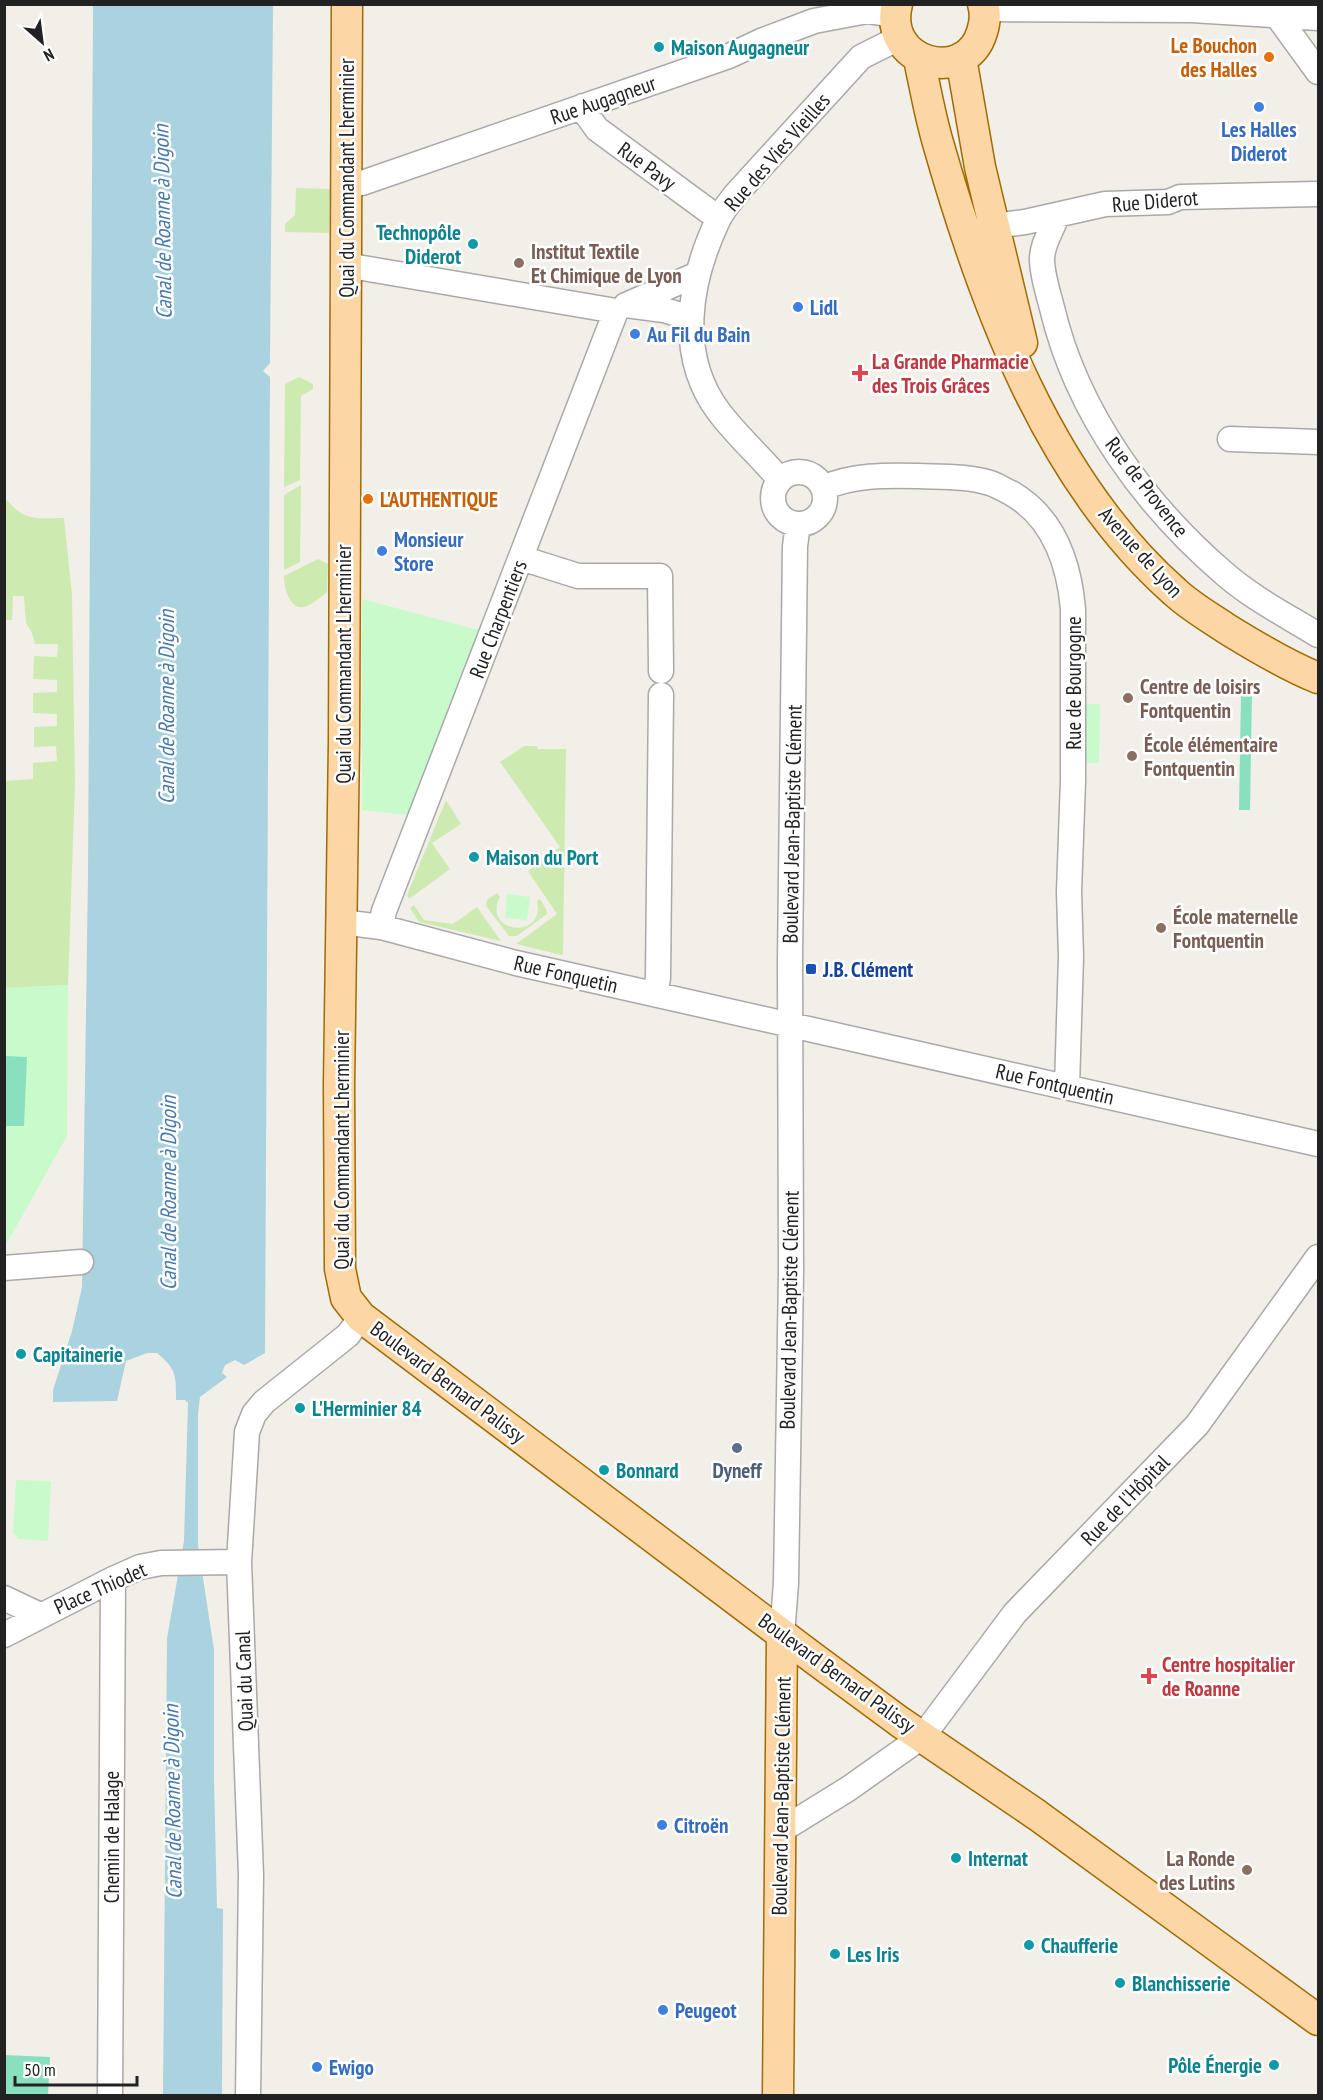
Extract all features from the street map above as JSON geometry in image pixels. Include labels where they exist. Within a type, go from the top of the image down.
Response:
[{"type":"main road","name":"Quai du Commandant Lherminier","points":[[347,4],[339,1085],[340,1269],[346,1298],[361,1317]]},
{"type":"main road","points":[[897,19],[904,46],[919,59],[933,63],[947,63],[961,58],[972,50],[981,38],[985,24],[984,7]]},
{"type":"main road","name":"Avenue de Lyon","points":[[961,58],[980,166],[1035,402]]},
{"type":"main road","name":"Avenue de Lyon","points":[[919,59],[937,141],[984,289],[1003,337],[1070,465],[1105,516],[1174,592],[1258,649],[1318,678]]},
{"type":"main road","name":"Boulevard Bernard Palissy","points":[[361,1317],[782,1635],[1036,1815],[1318,2020]]},
{"type":"main road","name":"Boulevard Jean-Baptiste Clément","points":[[778,2096],[782,1635]]},
{"type":"street","points":[[984,7],[1273,10],[1318,18]]},
{"type":"street","points":[[1273,10],[1318,72]]},
{"type":"street","name":"Rue Augagneur","points":[[346,183],[362,183],[729,56],[761,40],[814,21],[867,11],[897,19]]},
{"type":"street","name":"Rue des Vies Vieilles","points":[[780,480],[719,412],[709,396],[693,357],[691,318],[698,274],[718,219],[736,194],[897,19]]},
{"type":"street","name":"Rue Pavy","points":[[583,106],[597,129],[718,219]]},
{"type":"street","name":"Rue Diderot","points":[[994,226],[1057,216],[1106,204],[1168,202],[1180,198],[1318,195]]},
{"type":"street","name":"Rue de Provence","points":[[1057,216],[1044,246],[1042,259],[1044,279],[1056,326],[1071,367],[1104,433],[1125,466],[1161,512],[1187,540],[1258,600],[1318,635]]},
{"type":"street","points":[[345,265],[621,308],[664,310],[691,318]]},
{"type":"street","points":[[621,308],[698,274]]},
{"type":"street","name":"Rue Charpentiers","points":[[381,927],[384,911],[621,308]]},
{"type":"street","points":[[1230,439],[1318,442]]},
{"type":"street","points":[[795,472],[804,473],[819,481],[823,488],[824,505],[814,519],[798,524],[783,518],[777,512],[773,495],[780,480],[795,472]]},
{"type":"street","name":"Rue de Bourgogne","points":[[823,488],[839,481],[880,476],[940,477],[993,483],[1033,509],[1055,538],[1071,584],[1073,652],[1073,780],[1069,892],[1071,957],[1067,1086]]},
{"type":"street","name":"Boulevard Jean-Baptiste Clément","points":[[782,1635],[786,1583],[791,1272],[790,960],[795,546],[798,524]]},
{"type":"street","points":[[521,558],[559,572],[578,576],[660,576],[658,978],[655,994]]},
{"type":"street","name":"Rue Fonquetin","points":[[342,922],[381,927],[516,963],[791,1023]]},
{"type":"street","name":"Rue Fontquentin","points":[[791,1023],[1318,1144]]},
{"type":"street","name":"Rue de l'Hôpital","points":[[780,1831],[848,1789],[922,1736],[1015,1613],[1197,1425],[1318,1257]]},
{"type":"street","points":[[4,1268],[81,1262]]},
{"type":"street","name":"Quai du Canal","points":[[248,2096],[251,1875],[228,1562],[247,1432],[254,1414],[273,1394],[348,1335],[361,1317]]},
{"type":"street","name":"Place Thiodet","points":[[4,1635],[112,1579],[141,1567],[161,1563],[228,1562]]},
{"type":"street","name":"Chemin de Halage","points":[[110,2096],[112,1579]]},
{"type":"street","name":"Place Thiodet","points":[[4,1598],[40,1615]]},
{"type":"green space","points":[[296,188],[330,189],[329,233],[285,232],[285,224],[295,215]]},
{"type":"green space","points":[[299,377],[313,384],[313,389],[301,396],[300,480],[284,487],[285,384]]},
{"type":"green space","points":[[301,485],[300,562],[284,570],[284,495]]},
{"type":"green space","points":[[5,498],[25,515],[64,518],[72,595],[75,783],[68,985],[5,988],[5,781],[33,779],[33,763],[57,761],[56,746],[34,747],[34,727],[57,726],[57,714],[33,713],[33,693],[57,692],[57,680],[33,679],[34,656],[57,657],[58,644],[35,644],[26,623],[24,596],[13,596],[12,620],[5,620]]},
{"type":"green space","points":[[318,559],[328,564],[327,592],[307,606],[296,606],[287,593],[284,576]]},
{"type":"green space","points":[[362,599],[482,631],[408,815],[362,810]]},
{"type":"green space","points":[[1241,692],[1252,692],[1250,810],[1239,810]]},
{"type":"green space","points":[[1086,704],[1100,704],[1099,763],[1086,763]]},
{"type":"green space","points":[[524,746],[537,746],[538,749],[566,749],[563,954],[561,955],[516,944],[557,914],[528,871],[560,847],[500,762]]},
{"type":"green space","points":[[446,800],[461,824],[432,843],[450,869],[409,899],[407,895]]},
{"type":"green space","points":[[497,893],[500,897],[497,909],[499,918],[506,925],[515,928],[524,927],[532,922],[537,914],[537,901],[540,899],[547,914],[517,936],[509,936],[486,906],[487,900]]},
{"type":"green space","points":[[507,894],[530,897],[527,920],[505,918]]},
{"type":"green space","points":[[414,905],[424,920],[453,924],[477,907],[501,941],[419,922],[410,908]]},
{"type":"green space","points":[[68,985],[67,1136],[5,1243],[5,988]]},
{"type":"green space","points":[[5,1056],[27,1057],[24,1126],[5,1126]]},
{"type":"green space","points":[[16,1480],[51,1481],[48,1541],[18,1539],[13,1532]]},
{"type":"green space","points":[[5,2055],[50,2057],[48,2095],[5,2095]]},
{"type":"water","name":"Canal de Roanne à Digoin","points":[[93,5],[273,5],[270,363],[263,371],[270,377],[265,1353],[244,1365],[235,1360],[225,1365],[222,1373],[227,1377],[200,1397],[198,1414],[198,1545],[214,1650],[217,1908],[223,1909],[222,2095],[163,2095],[167,1638],[184,1541],[188,1403],[185,1400],[176,1400],[176,1384],[172,1369],[157,1353],[147,1353],[126,1361],[117,1401],[53,1402],[53,1390],[72,1331],[82,1287],[88,874]]},
{"type":"place","name":"Maison Augagneur","points":[[659,47]]},
{"type":"place","name":"Le Bouchon des Halles","points":[[1269,57]]},
{"type":"place","name":"Les Halles Diderot","points":[[1259,107]]},
{"type":"place","name":"Technopôle Diderot","points":[[473,244]]},
{"type":"place","name":"Institut Textile Et Chimique de Lyon","points":[[519,263]]},
{"type":"place","name":"Lidl","points":[[798,307]]},
{"type":"place","name":"Au Fil du Bain","points":[[635,334]]},
{"type":"place","name":"La Grande Pharmacie des Trois Grâces","points":[[860,373]]},
{"type":"place","name":"L'AUTHENTIQUE","points":[[368,499]]},
{"type":"place","name":"Monsieur Store","points":[[382,551]]},
{"type":"place","name":"Centre de loisirs Fontquentin","points":[[1128,698]]},
{"type":"place","name":"École élémentaire Fontquentin","points":[[1132,756]]},
{"type":"place","name":"Maison du Port","points":[[474,857]]},
{"type":"place","name":"École maternelle Fontquentin","points":[[1161,928]]},
{"type":"place","name":"J.B. Clément","points":[[811,969]]},
{"type":"place","name":"Capitainerie","points":[[21,1354]]},
{"type":"place","name":"L'Herminier 84","points":[[300,1408]]},
{"type":"place","name":"Dyneff","points":[[737,1448]]},
{"type":"place","name":"Bonnard","points":[[604,1470]]},
{"type":"place","name":"Centre hospitalier de Roanne","points":[[1149,1676]]},
{"type":"place","name":"Citroën","points":[[662,1825]]},
{"type":"place","name":"Internat","points":[[956,1858]]},
{"type":"place","name":"La Ronde des Lutins","points":[[1247,1870]]},
{"type":"place","name":"Chaufferie","points":[[1029,1945]]},
{"type":"place","name":"Les Iris","points":[[835,1954]]},
{"type":"place","name":"Blanchisserie","points":[[1120,1983]]},
{"type":"place","name":"Peugeot","points":[[663,2010]]},
{"type":"place","name":"Pôle Énergie","points":[[1274,2065]]},
{"type":"place","name":"Ewigo","points":[[317,2067]]}]
